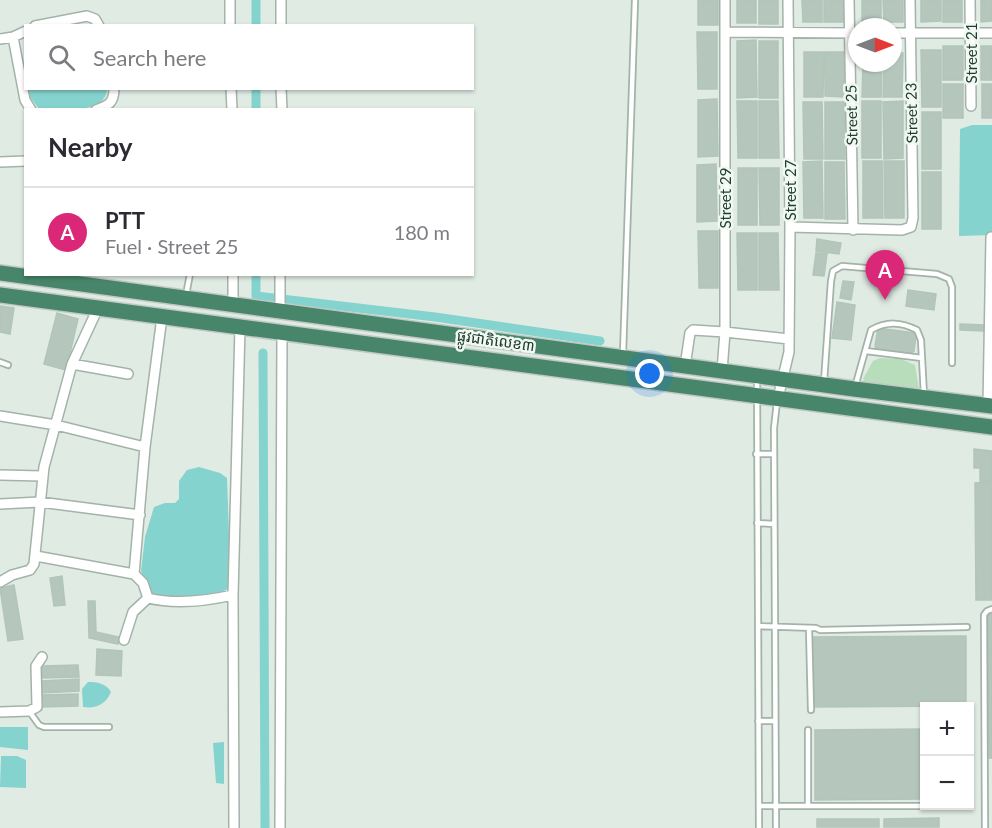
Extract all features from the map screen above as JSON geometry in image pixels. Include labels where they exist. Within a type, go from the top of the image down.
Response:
[{"type":"highway","name":"ផ្លូវជាតិលេខ៣","points":[[0,273],[24,275]]},
{"type":"highway","name":"ផ្លូវជាតិលេខ៣","points":[[48,277],[94,280],[185,298],[277,311],[854,390],[990,406]]},
{"type":"highway","name":"ផ្លូវជាតិលេខ៣","points":[[0,295],[992,427]]},
{"type":"street","points":[[230,0],[230,24]]},
{"type":"street","points":[[281,0],[281,24]]},
{"type":"street","name":"Street 29","points":[[722,371],[725,332],[725,0]]},
{"type":"street","name":"Street 27","points":[[778,398],[788,358],[789,339],[788,0]]},
{"type":"street","name":"Street 25","points":[[849,0],[851,18]]},
{"type":"street","name":"Street 23","points":[[853,230],[902,230],[911,227],[913,218],[910,0]]},
{"type":"street","name":"Street 21","points":[[970,0],[970,106]]},
{"type":"street","points":[[45,24],[87,16],[98,24]]},
{"type":"street","points":[[0,39],[24,32]]},
{"type":"street","points":[[725,32],[848,33]]},
{"type":"street","points":[[902,33],[992,33]]},
{"type":"street","points":[[13,37],[25,100],[30,108]]},
{"type":"street","name":"Street 25","points":[[853,72],[853,230]]},
{"type":"street","points":[[102,108],[112,102],[114,90]]},
{"type":"street","points":[[231,90],[232,108]]},
{"type":"street","points":[[281,90],[282,108]]},
{"type":"street","points":[[0,162],[24,161]]},
{"type":"street","points":[[790,228],[853,230]]},
{"type":"street","points":[[990,406],[991,237]]},
{"type":"street","points":[[233,276],[238,305]]},
{"type":"street","points":[[277,311],[280,276]]},
{"type":"street","points":[[0,582],[12,575],[30,570],[36,556],[42,476],[72,364],[98,308]]},
{"type":"street","points":[[134,574],[145,447],[162,317]]},
{"type":"street","points":[[234,828],[233,595],[242,327]]},
{"type":"street","points":[[685,366],[690,333],[693,330],[789,339]]},
{"type":"street","points":[[278,332],[280,828]]},
{"type":"street","points":[[72,364],[128,374]]},
{"type":"street","points":[[0,416],[56,424],[145,447]]},
{"type":"street","points":[[0,476],[42,476]]},
{"type":"street","points":[[0,504],[40,502],[140,516]]},
{"type":"street","points":[[36,556],[134,574],[143,583],[148,598]]},
{"type":"street","points":[[148,598],[172,603],[233,595]]},
{"type":"street","points":[[124,640],[133,612],[148,598]]},
{"type":"street","points":[[0,712],[29,711],[37,707],[36,666],[42,657]]},
{"type":"lane","points":[[623,357],[635,0]]},
{"type":"lane","points":[[824,385],[831,281],[833,271],[842,266],[937,274],[949,279],[952,287],[952,363]]},
{"type":"lane","points":[[185,298],[190,276]]},
{"type":"lane","points":[[854,390],[871,330],[882,324],[893,323],[908,325],[917,330],[921,340],[924,398]]},
{"type":"lane","points":[[866,351],[922,358]]},
{"type":"lane","points":[[0,362],[8,365]]},
{"type":"lane","points":[[757,375],[759,828]]},
{"type":"lane","points":[[776,828],[774,428],[778,398]]},
{"type":"lane","points":[[756,454],[774,454]]},
{"type":"lane","points":[[757,523],[774,524]]},
{"type":"lane","points":[[985,828],[989,766],[984,615],[992,609]]},
{"type":"lane","points":[[758,626],[967,627]]},
{"type":"lane","points":[[808,628],[811,710]]},
{"type":"lane","points":[[29,711],[39,725],[44,727],[109,727]]},
{"type":"lane","points":[[758,721],[775,721]]},
{"type":"lane","points":[[808,730],[808,806]]},
{"type":"lane","points":[[985,801],[992,801]]},
{"type":"lane","points":[[759,806],[920,806]]},
{"type":"green space","points":[[880,358],[901,359],[915,365],[919,389],[865,382],[863,379],[873,361]]},
{"type":"water","points":[[29,90],[107,90],[105,97],[99,103],[86,108],[38,108],[30,97]]},
{"type":"water","points":[[972,125],[992,125],[992,235],[959,236],[960,129]]},
{"type":"water","points":[[199,467],[220,473],[227,478],[231,588],[222,592],[192,597],[151,596],[141,571],[145,537],[154,507],[165,503],[175,503],[179,499],[179,481],[187,470]]},
{"type":"water","points":[[88,682],[104,685],[111,692],[100,705],[83,707],[82,689]]},
{"type":"water","points":[[0,727],[28,727],[28,750],[0,747]]},
{"type":"water","points":[[224,742],[224,784],[216,783],[213,743]]},
{"type":"water","points":[[1,756],[17,756],[26,760],[26,788],[0,787]]},
{"type":"building","points":[[698,0],[718,0],[718,25],[698,25]]},
{"type":"building","points":[[737,0],[756,0],[756,23],[737,23]]},
{"type":"building","points":[[759,0],[778,0],[778,24],[759,24]]},
{"type":"building","points":[[802,0],[822,0],[822,22],[803,22]]},
{"type":"building","points":[[824,0],[844,0],[844,22],[824,22]]},
{"type":"building","points":[[862,0],[881,0],[881,18],[862,18]]},
{"type":"building","points":[[883,0],[903,0],[903,22],[902,18],[884,18]]},
{"type":"building","points":[[921,0],[941,0],[941,21],[921,22]]},
{"type":"building","points":[[943,0],[962,0],[962,22],[943,22]]},
{"type":"building","points":[[981,0],[992,0],[992,21],[981,22]]},
{"type":"building","points":[[697,32],[717,32],[717,89],[698,89]]},
{"type":"building","points":[[756,40],[757,97],[737,98],[737,41]]},
{"type":"building","points":[[759,41],[778,41],[778,98],[759,98]]},
{"type":"building","points":[[943,46],[963,46],[963,80],[943,80]]},
{"type":"building","points":[[981,46],[992,46],[992,80],[981,80]]},
{"type":"building","points":[[921,50],[941,50],[941,107],[922,107]]},
{"type":"building","points":[[804,52],[824,52],[823,97],[804,97]]},
{"type":"building","points":[[825,52],[844,52],[844,97],[825,96]]},
{"type":"building","points":[[903,53],[902,97],[883,97],[884,72],[902,72]]},
{"type":"building","points":[[863,72],[882,72],[881,97],[862,97]]},
{"type":"building","points":[[943,84],[963,84],[963,118],[943,118]]},
{"type":"building","points":[[982,84],[992,84],[992,118],[982,118]]},
{"type":"building","points":[[717,99],[718,156],[698,157],[698,100]]},
{"type":"building","points":[[737,101],[757,101],[757,158],[738,158]]},
{"type":"building","points":[[759,101],[778,101],[779,158],[759,158]]},
{"type":"building","points":[[862,101],[881,101],[881,158],[862,158]]},
{"type":"building","points":[[903,101],[903,158],[884,159],[883,102]]},
{"type":"building","points":[[803,102],[822,102],[823,159],[804,159]]},
{"type":"building","points":[[825,102],[844,102],[845,159],[825,159]]},
{"type":"building","points":[[922,112],[941,112],[941,169],[922,169]]},
{"type":"building","points":[[822,161],[823,218],[804,218],[803,162]]},
{"type":"building","points":[[863,161],[882,161],[883,218],[863,218]]},
{"type":"building","points":[[884,161],[904,161],[904,218],[885,218]]},
{"type":"building","points":[[825,162],[844,162],[845,219],[825,219]]},
{"type":"building","points":[[716,164],[717,221],[697,222],[697,165]]},
{"type":"building","points":[[738,168],[757,168],[757,225],[738,225]]},
{"type":"building","points":[[759,168],[779,168],[779,225],[760,225]]},
{"type":"building","points":[[922,172],[941,172],[941,229],[922,229]]},
{"type":"building","points":[[698,231],[718,231],[718,288],[699,288]]},
{"type":"building","points":[[737,233],[757,233],[757,290],[738,290]]},
{"type":"building","points":[[759,233],[778,233],[779,290],[759,290]]},
{"type":"building","points":[[817,239],[841,243],[839,254],[816,251]]},
{"type":"building","points":[[816,253],[827,254],[824,276],[813,275]]},
{"type":"building","points":[[843,281],[854,282],[851,300],[840,298]]},
{"type":"building","points":[[908,290],[936,294],[934,310],[906,306]]},
{"type":"building","points":[[837,302],[855,305],[851,340],[832,338]]},
{"type":"building","points":[[0,306],[14,308],[10,334],[0,332]]},
{"type":"building","points":[[57,313],[78,319],[66,370],[44,364]]},
{"type":"building","points":[[960,324],[984,325],[984,331],[960,330]]},
{"type":"building","points":[[878,328],[915,333],[914,351],[910,354],[876,349]]},
{"type":"building","points":[[974,449],[992,451],[992,481],[980,481],[980,468],[974,468]]},
{"type":"building","points":[[992,482],[992,600],[976,600],[975,483]]},
{"type":"building","points":[[62,576],[65,605],[54,606],[50,578]]},
{"type":"building","points":[[14,585],[23,639],[8,641],[0,588]]},
{"type":"building","points":[[88,601],[95,601],[96,632],[119,637],[118,644],[89,638]]},
{"type":"building","points":[[992,614],[992,758],[989,758],[988,615]]},
{"type":"building","points":[[966,636],[966,702],[920,702],[920,706],[813,707],[813,637]]},
{"type":"building","points":[[97,649],[122,651],[121,676],[96,675]]},
{"type":"building","points":[[78,665],[79,677],[42,678],[41,666]]},
{"type":"building","points":[[79,679],[79,691],[42,693],[41,681]]},
{"type":"building","points":[[78,694],[78,706],[41,707],[41,695]]},
{"type":"building","points":[[920,729],[920,799],[815,800],[815,730]]},
{"type":"building","points":[[939,818],[939,827],[884,827],[884,819]]},
{"type":"building","points":[[817,819],[879,819],[879,827],[817,827]]},
{"type":"waterway","points":[[256,0],[256,24]]},
{"type":"waterway","points":[[256,90],[256,108]]},
{"type":"waterway","points":[[256,276],[256,296],[435,317],[600,341]]},
{"type":"waterway","points":[[263,353],[265,828]]},
{"type":"place","name":"PTT","points":[[885,300]]}]
